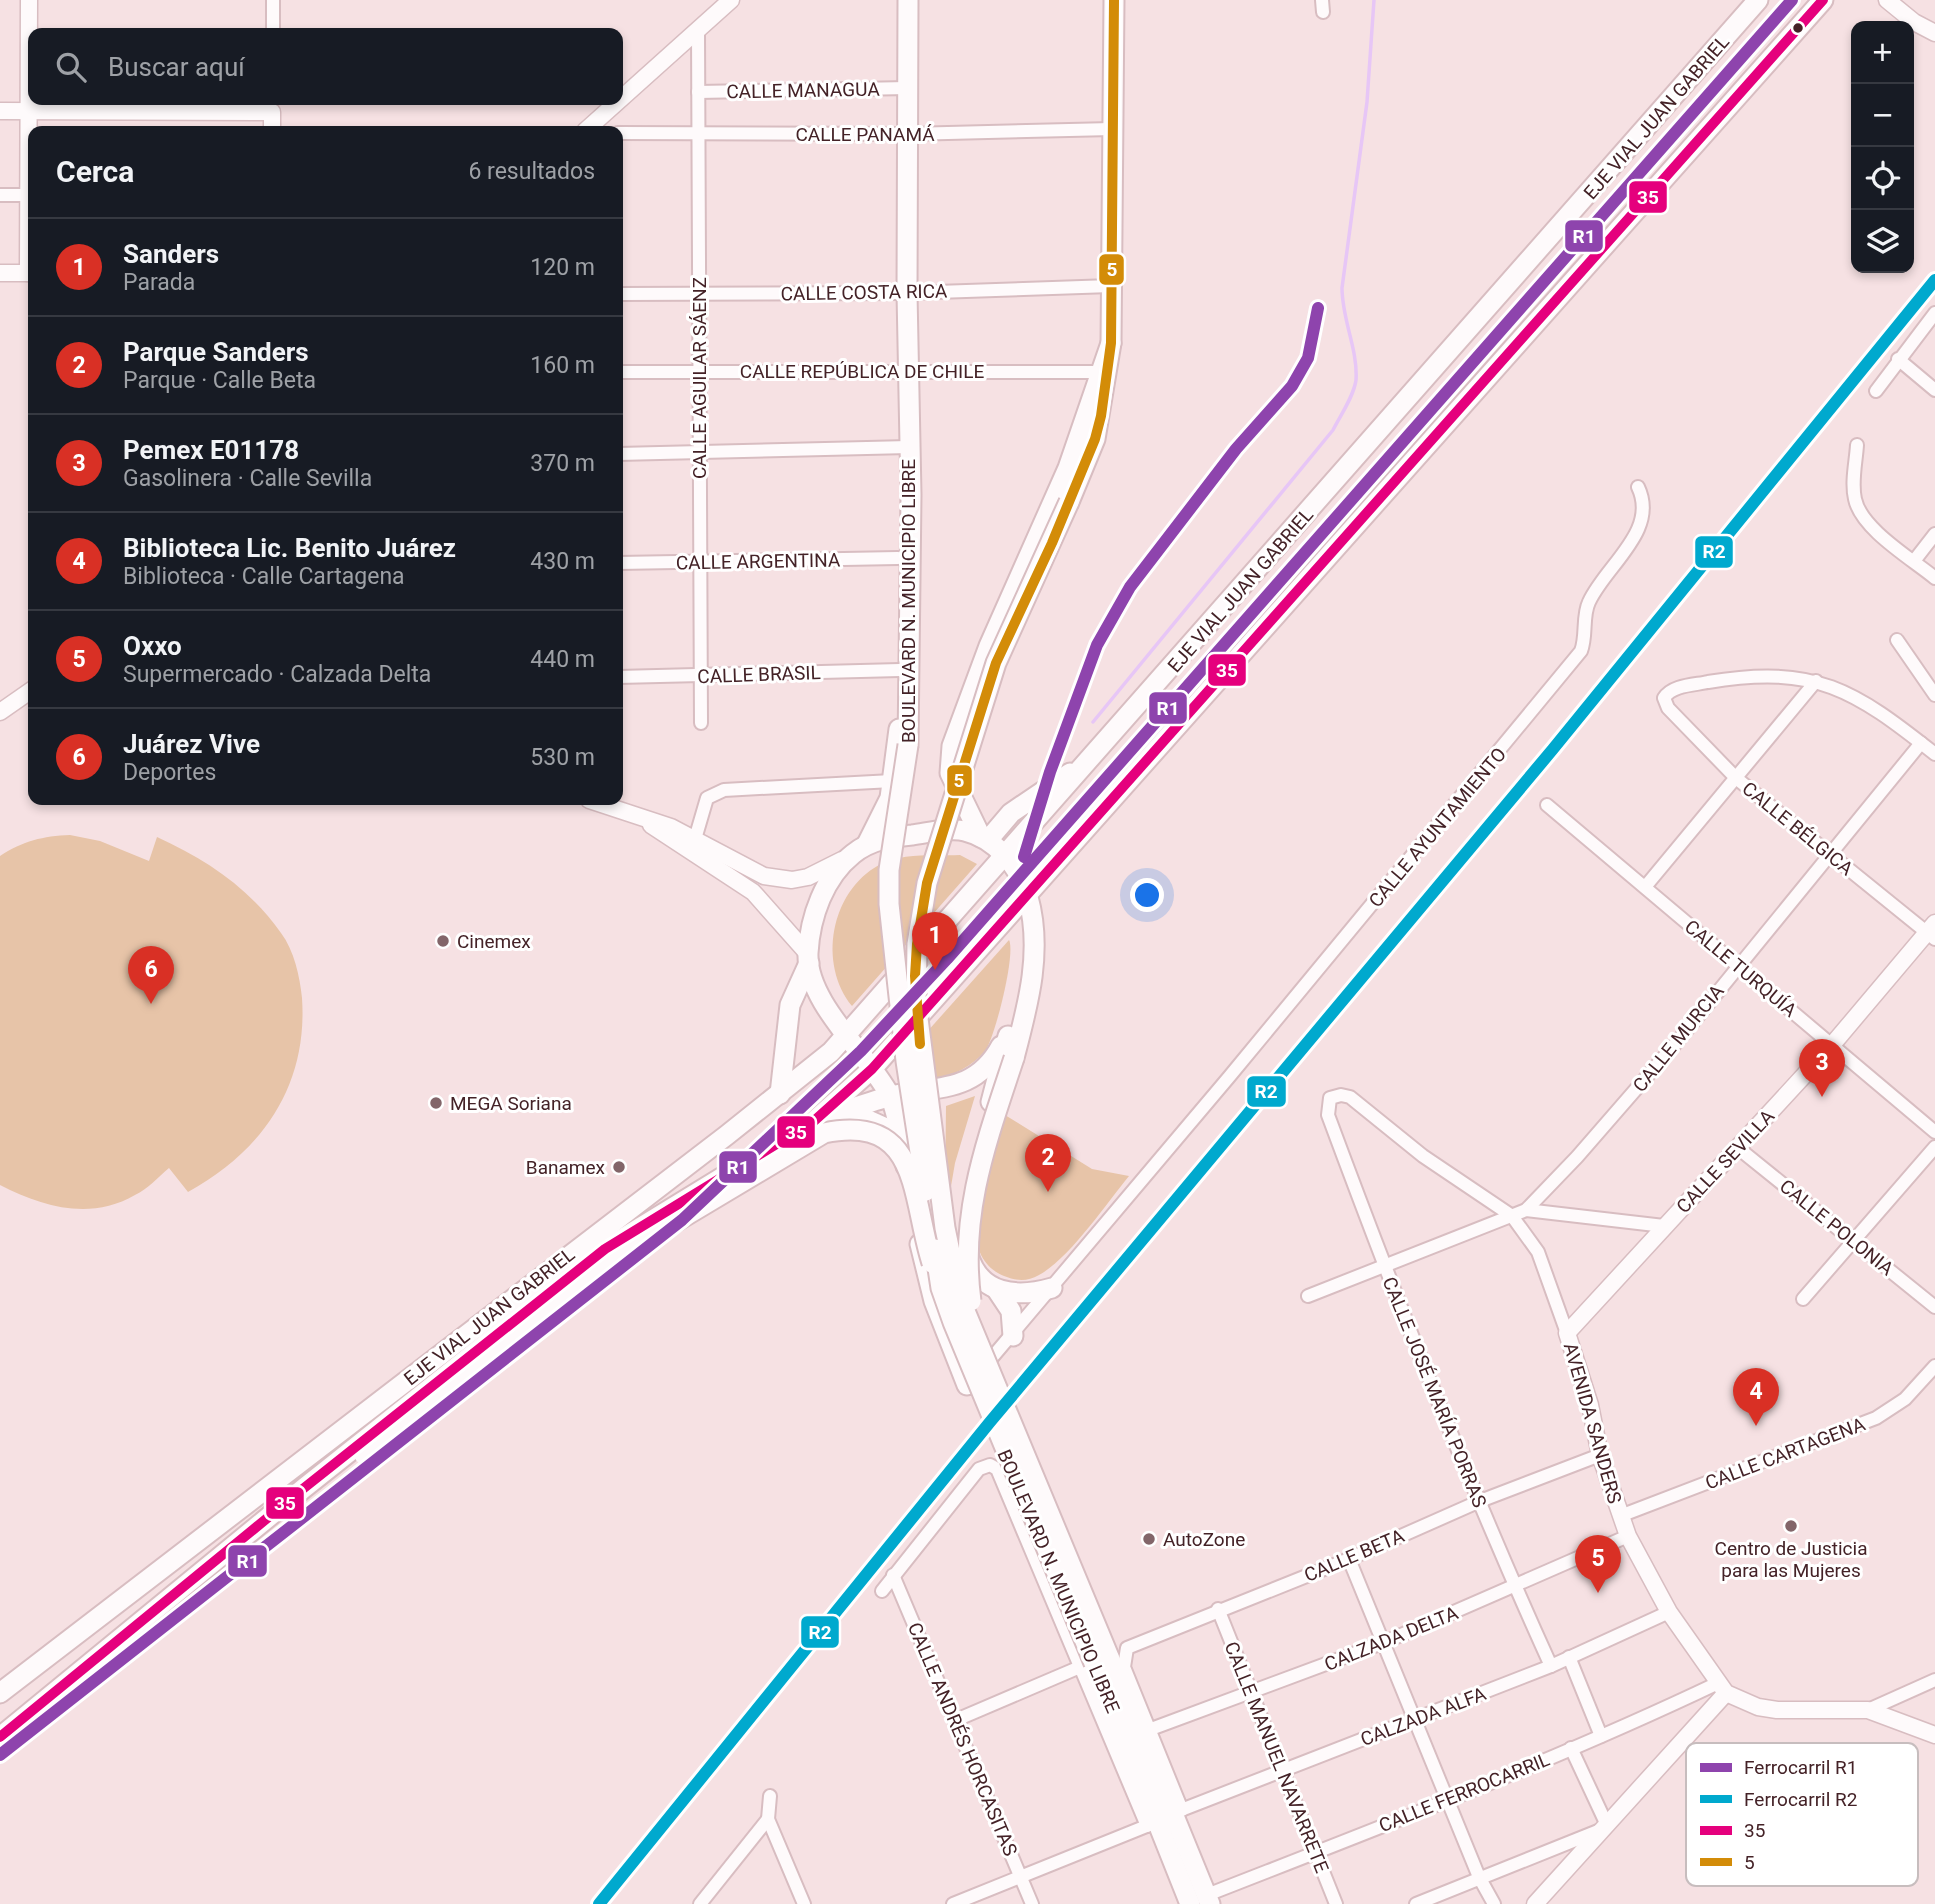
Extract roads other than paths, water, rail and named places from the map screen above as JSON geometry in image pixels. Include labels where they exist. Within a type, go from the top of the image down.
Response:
[{"type":"main road","name":"BOULEVARD N. MUNICIPIO LIBRE","points":[[908,0],[906,293],[911,495],[911,701],[908,745],[889,870],[889,904],[906,1061],[941,1288],[980,1393],[1102,1663]]},
{"type":"main road","points":[[984,839],[950,773],[952,746],[989,646],[1068,468],[1111,343],[1114,0]]},
{"type":"main road","name":"EJE VIAL JUAN GABRIEL","points":[[0,1693],[780,1094],[831,1052],[1758,0]]},
{"type":"main road","name":"EJE VIAL JUAN GABRIEL","points":[[0,1737],[304,1488],[605,1249],[814,1121],[872,1069],[1028,897],[1823,0]]},
{"type":"main road","name":"BOULEVARD N. MUNICIPIO LIBRE","points":[[1103,372],[1095,439],[992,675],[927,883],[917,944],[916,1003],[946,1240],[960,1299],[1102,1663],[1202,1901]]},
{"type":"main road","points":[[867,844],[880,822],[892,781],[901,714],[898,558],[900,483],[909,453]]},
{"type":"main road","points":[[984,839],[1011,813],[1065,775],[1084,766]]},
{"type":"main road","points":[[780,1094],[790,1006],[809,959],[814,915],[820,898],[850,855],[867,844],[891,837],[963,830],[984,839],[1004,856],[1020,877],[1028,897],[1036,961],[1014,1058],[970,1204],[967,1255],[977,1340]]},
{"type":"main road","points":[[1013,1336],[1011,1311],[996,1290],[981,1278],[971,1264],[964,1217],[966,1191],[1020,1003],[1032,942]]},
{"type":"main road","points":[[809,959],[826,1007],[890,1096],[926,1275],[945,1332],[967,1385]]},
{"type":"main road","points":[[814,1121],[890,1096],[935,1091],[964,1082],[996,1056],[1010,1031]]},
{"type":"main road","points":[[848,1111],[899,1134]]},
{"type":"main road","points":[[304,1488],[364,1455],[625,1252],[824,1133],[848,1128],[867,1130],[897,1151],[914,1185],[928,1249],[941,1288]]},
{"type":"main road","points":[[996,1290],[1023,1294],[1052,1289]]},
{"type":"street","points":[[29,0],[29,28]]},
{"type":"street","points":[[272,28],[273,0]]},
{"type":"street","points":[[623,98],[731,0]]},
{"type":"street","points":[[1887,0],[1914,22],[1935,33]]},
{"type":"street","name":"CALLE AGUILAR SÁENZ","points":[[698,32],[701,723]]},
{"type":"street","name":"CALLE MANAGUA","points":[[698,92],[908,88]]},
{"type":"street","points":[[0,195],[28,195],[28,105]]},
{"type":"street","points":[[591,126],[615,105]]},
{"type":"street","points":[[0,111],[272,106],[272,126]]},
{"type":"street","name":"CALLE PANAMÁ","points":[[623,133],[908,134],[1112,129]]},
{"type":"street","points":[[0,273],[28,273]]},
{"type":"street","name":"CALLE COSTA RICA","points":[[623,294],[906,293],[1111,286]]},
{"type":"street","points":[[1876,391],[1935,313]]},
{"type":"street","points":[[1898,359],[1935,390]]},
{"type":"street","name":"CALLE REPÚBLICA DE CHILE","points":[[623,372],[1103,372]]},
{"type":"street","points":[[1857,444],[1853,487],[1857,508],[1870,526],[1935,578]]},
{"type":"street","points":[[623,454],[909,453]]},
{"type":"street","name":"CALLE AYUNTAMIENTO","points":[[1052,1289],[1581,651],[1586,631],[1587,604],[1643,519],[1644,500],[1638,487]]},
{"type":"street","points":[[1914,561],[1935,534]]},
{"type":"street","name":"CALLE ARGENTINA","points":[[623,563],[898,558]]},
{"type":"street","points":[[1896,640],[1935,695]]},
{"type":"street","name":"CALLE BRASIL","points":[[623,677],[900,670]]},
{"type":"street","name":"CALLE BÉLGICA","points":[[1815,681],[1759,678],[1693,685],[1668,692],[1664,698],[1668,708],[1735,778],[1829,854],[1932,931]]},
{"type":"street","points":[[1645,887],[1815,681],[1852,694],[1935,754]]},
{"type":"street","points":[[0,712],[28,692]]},
{"type":"street","name":"CALLE MURCIA","points":[[1308,1296],[1383,1264],[1526,1210],[1643,1081],[1921,743]]},
{"type":"street","points":[[695,839],[708,798],[724,790],[892,781]]},
{"type":"street","points":[[603,805],[671,827],[744,867],[776,879],[808,877],[850,855]]},
{"type":"street","name":"CALLE TURQUÍA","points":[[1547,806],[1935,1132]]},
{"type":"street","points":[[647,821],[753,892],[781,921],[809,959]]},
{"type":"street","name":"CALLE SEVILLA","points":[[1567,1332],[1832,1045],[1932,931]]},
{"type":"street","name":"CALLE JOSÉ MARÍA PORRAS","points":[[1512,1216],[1423,1156],[1350,1097],[1342,1095],[1330,1098],[1328,1115],[1383,1264],[1514,1586],[1550,1666]]},
{"type":"street","points":[[1803,1300],[1935,1147]]},
{"type":"street","name":"CALLE POLONIA","points":[[1738,1148],[1935,1307]]},
{"type":"street","points":[[1526,1210],[1664,1226]]},
{"type":"street","points":[[1512,1216],[1538,1252],[1567,1332]]},
{"type":"street","points":[[967,1385],[1052,1289]]},
{"type":"street","name":"AVENIDA SANDERS","points":[[1567,1332],[1590,1405],[1601,1455],[1628,1536],[1668,1612],[1722,1688]]},
{"type":"street","name":"CALLE CARTAGENA","points":[[1620,1516],[1876,1418],[1905,1399],[1935,1366]]},
{"type":"street","name":"CALLE BETA","points":[[1102,1663],[1127,1648],[1218,1609],[1349,1559],[1480,1501],[1601,1455]]},
{"type":"street","points":[[882,1591],[979,1469],[990,1465],[1002,1476],[1102,1663],[1151,1729],[1165,1818]]},
{"type":"street","name":"CALZADA DELTA","points":[[1151,1729],[1252,1694],[1385,1642],[1628,1536]]},
{"type":"street","points":[[1349,1559],[1479,1877],[1494,1904]]},
{"type":"street","name":"CALLE ANDRÉS HORCASITAS","points":[[893,1575],[1032,1904]]},
{"type":"street","name":"CALLE MANUEL NAVARRETE","points":[[1218,1609],[1336,1904]]},
{"type":"street","name":"CALZADA ALFA","points":[[953,1904],[1550,1666],[1668,1612]]},
{"type":"street","points":[[1569,1657],[1601,1736]]},
{"type":"street","points":[[956,1720],[1102,1663]]},
{"type":"street","points":[[1868,1710],[1935,1680]]},
{"type":"street","points":[[1535,1904],[1722,1688],[1758,1707],[1777,1710],[1868,1710],[1935,1735]]},
{"type":"street","name":"CALLE FERROCARRIL","points":[[1202,1901],[1722,1688]]},
{"type":"street","points":[[1571,1748],[1602,1827]]},
{"type":"street","points":[[770,1796],[768,1819],[804,1904]]},
{"type":"street","points":[[700,1904],[768,1819]]},
{"type":"street","points":[[1416,1904],[1602,1827]]},
{"type":"waterway","points":[[1093,722],[1333,430],[1353,393],[1356,368],[1344,312],[1342,288],[1367,102],[1374,0]]},
{"type":"rail line","name":"R1","points":[[0,1755],[682,1220],[861,1051],[947,959],[1792,0]]},
{"type":"rail line","name":"R2","points":[[599,1904],[990,1422],[1553,749],[1935,280]]},
{"type":"rail line","name":"R1","points":[[1024,857],[1050,772],[1097,645],[1130,587],[1236,449],[1292,386],[1308,358],[1318,308]]},
{"type":"place","name":"Cinemex","points":[[443,941]]},
{"type":"place","name":"Sanders","points":[[935,970]]},
{"type":"place","name":"Juárez Vive","points":[[151,1004]]},
{"type":"place","name":"Pemex E01178","points":[[1822,1097]]},
{"type":"place","name":"MEGA Soriana","points":[[436,1103]]},
{"type":"place","name":"Banamex","points":[[619,1167]]},
{"type":"place","name":"Parque Sanders","points":[[1048,1192]]},
{"type":"place","name":"Biblioteca Lic. Benito Juárez","points":[[1756,1426]]},
{"type":"place","name":"Centro de Justicia para las Mujeres","points":[[1791,1526]]},
{"type":"place","name":"AutoZone","points":[[1149,1539]]},
{"type":"place","name":"Oxxo","points":[[1598,1593]]}]
